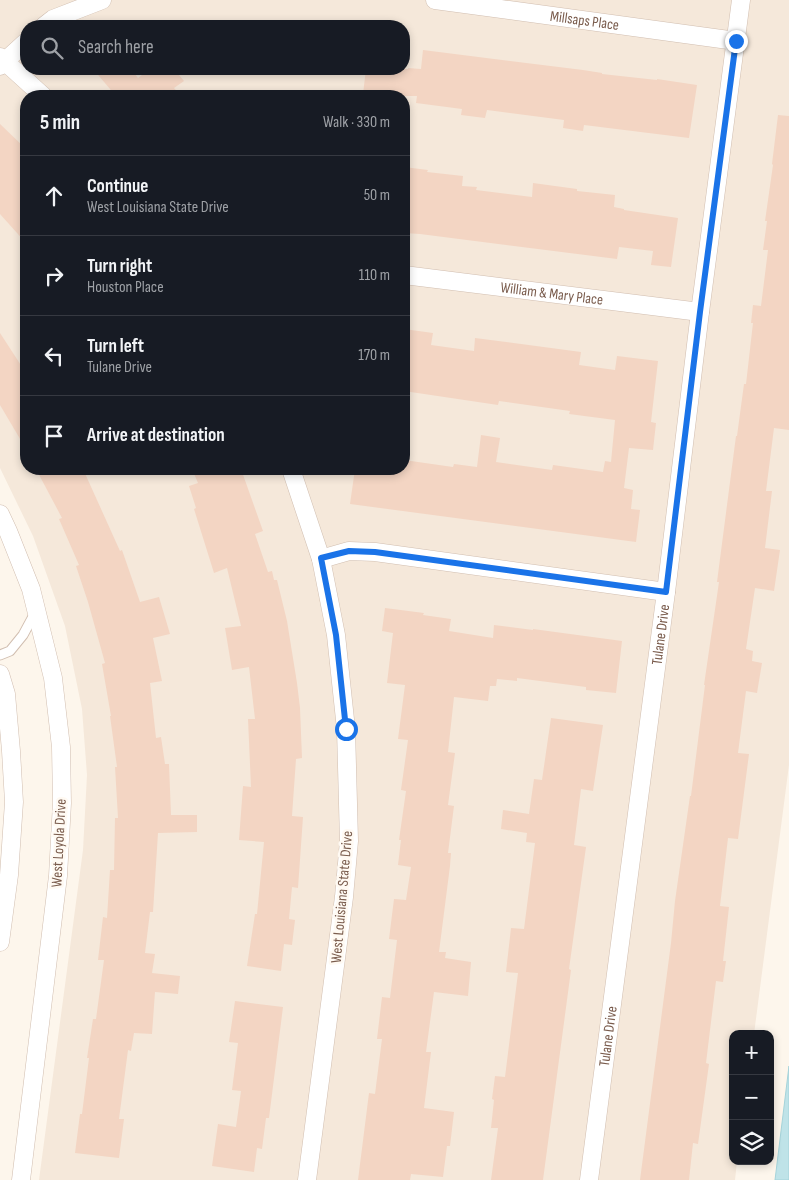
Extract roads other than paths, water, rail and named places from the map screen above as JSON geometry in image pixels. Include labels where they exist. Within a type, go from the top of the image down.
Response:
[{"type":"street","points":[[52,20],[102,0]]},
{"type":"street","name":"Millsaps Place","points":[[435,0],[736,41]]},
{"type":"street","name":"Tulane Drive","points":[[589,1180],[741,0]]},
{"type":"street","points":[[20,47],[2,61],[36,90]]},
{"type":"street","name":"William & Mary Place","points":[[410,276],[700,312]]},
{"type":"street","name":"West Louisiana State Drive","points":[[293,475],[321,558],[336,635],[346,729],[349,841],[344,897],[307,1180]]},
{"type":"street","name":"West Loyola Drive","points":[[0,514],[31,590],[52,678],[61,747],[62,803],[58,876],[21,1180]]},
{"type":"street","points":[[321,558],[349,551],[375,552],[666,592]]},
{"type":"street","points":[[0,674],[6,694],[14,802],[9,875],[0,942]]},
{"type":"lane","points":[[0,655],[10,651],[23,635],[36,611]]},
{"type":"water","points":[[789,1066],[789,1180],[775,1180]]}]
